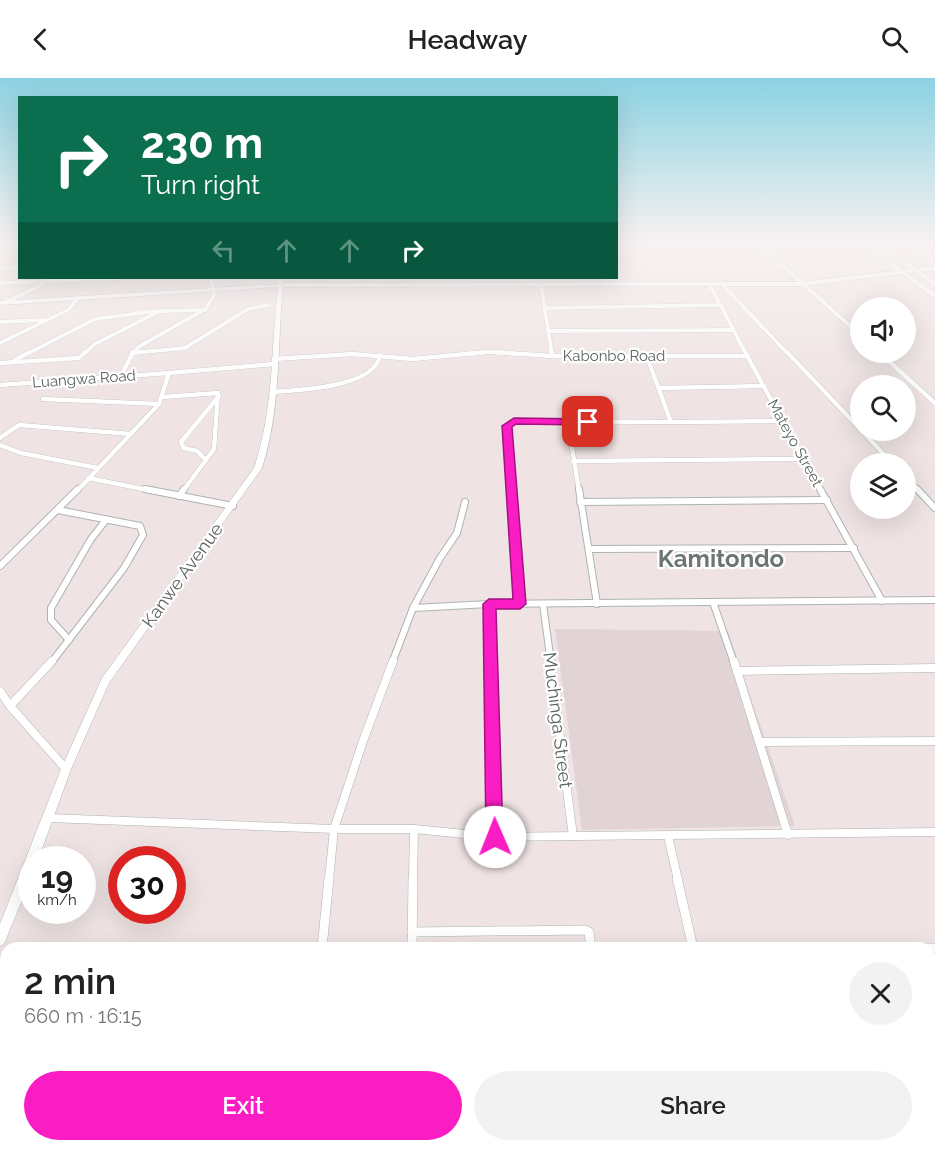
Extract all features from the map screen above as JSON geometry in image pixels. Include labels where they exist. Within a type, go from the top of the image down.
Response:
[{"type":"main road","points":[[3,303],[137,294]]},
{"type":"main road","name":"Kanwe Avenue","points":[[38,846],[66,769],[105,681],[233,506],[262,457],[272,392],[279,294]]},
{"type":"main road","name":"Kanwe Avenue","points":[[0,940],[3,921],[18,889]]},
{"type":"street","points":[[3,303],[22,294]]},
{"type":"street","points":[[121,376],[132,353],[147,341],[205,310],[214,294]]},
{"type":"street","name":"Kabonbo Road","points":[[543,294],[552,356],[748,356]]},
{"type":"street","name":"Mateyo Street","points":[[715,294],[882,601]]},
{"type":"street","points":[[732,294],[850,418]]},
{"type":"street","points":[[813,294],[850,326]]},
{"type":"street","points":[[0,343],[68,310],[78,298]]},
{"type":"street","points":[[132,353],[185,348],[248,309],[268,305]]},
{"type":"street","points":[[545,308],[721,306]]},
{"type":"street","points":[[11,362],[95,319],[160,311],[205,310]]},
{"type":"street","points":[[0,363],[79,358],[95,344],[160,311]]},
{"type":"street","points":[[0,322],[46,321]]},
{"type":"street","points":[[548,331],[733,330]]},
{"type":"street","name":"Luangwa Road","points":[[0,386],[169,373],[347,354],[380,354],[413,359],[490,352],[552,356]]},
{"type":"street","points":[[272,392],[331,387],[371,371],[380,362],[380,354]]},
{"type":"street","points":[[647,357],[671,422]]},
{"type":"street","points":[[891,363],[935,403]]},
{"type":"street","points":[[0,566],[58,510],[159,404],[169,373]]},
{"type":"street","points":[[659,388],[764,386]]},
{"type":"street","points":[[162,397],[208,392],[218,393],[219,396]]},
{"type":"street","points":[[207,460],[197,452],[184,447],[182,442],[219,396]]},
{"type":"street","points":[[179,496],[215,446],[219,396]]},
{"type":"street","points":[[43,399],[159,404]]},
{"type":"street","points":[[520,604],[507,426],[514,421],[783,421]]},
{"type":"street","points":[[568,422],[597,604]]},
{"type":"street","points":[[0,438],[19,425],[131,434]]},
{"type":"street","points":[[871,441],[883,453]]},
{"type":"street","points":[[0,446],[21,453],[98,468]]},
{"type":"street","points":[[573,461],[803,459]]},
{"type":"street","points":[[88,478],[233,506]]},
{"type":"street","points":[[916,488],[935,508]]},
{"type":"street","points":[[580,502],[827,500]]},
{"type":"street","points":[[323,942],[334,829],[413,608],[456,533],[465,502]]},
{"type":"street","points":[[10,706],[38,679],[69,640],[132,556],[142,539],[140,526],[58,510]]},
{"type":"street","points":[[69,640],[51,620],[51,608],[91,539],[106,520]]},
{"type":"street","points":[[589,549],[854,548]]},
{"type":"street","points":[[413,608],[489,604],[935,600]]},
{"type":"street","points":[[713,602],[760,742],[788,835]]},
{"type":"street","points":[[489,604],[495,837]]},
{"type":"street","name":"Muchinga Street","points":[[543,604],[573,836]]},
{"type":"street","points":[[737,671],[935,668]]},
{"type":"street","points":[[0,691],[10,706],[66,769]]},
{"type":"street","points":[[760,742],[935,741]]},
{"type":"street","points":[[49,818],[334,829],[414,829],[495,837],[935,832]]},
{"type":"street","points":[[412,942],[414,829]]},
{"type":"street","points":[[668,836],[692,942]]},
{"type":"street","points":[[412,932],[585,930],[589,932],[590,942]]},
{"type":"shaded area","points":[[555,629],[728,631],[795,826],[582,830]]},
{"type":"district","name":"Kamitondo","points":[[721,558]]},
{"type":"route","points":[[495,837],[489,604],[520,604],[507,426],[514,421],[588,422]]}]
